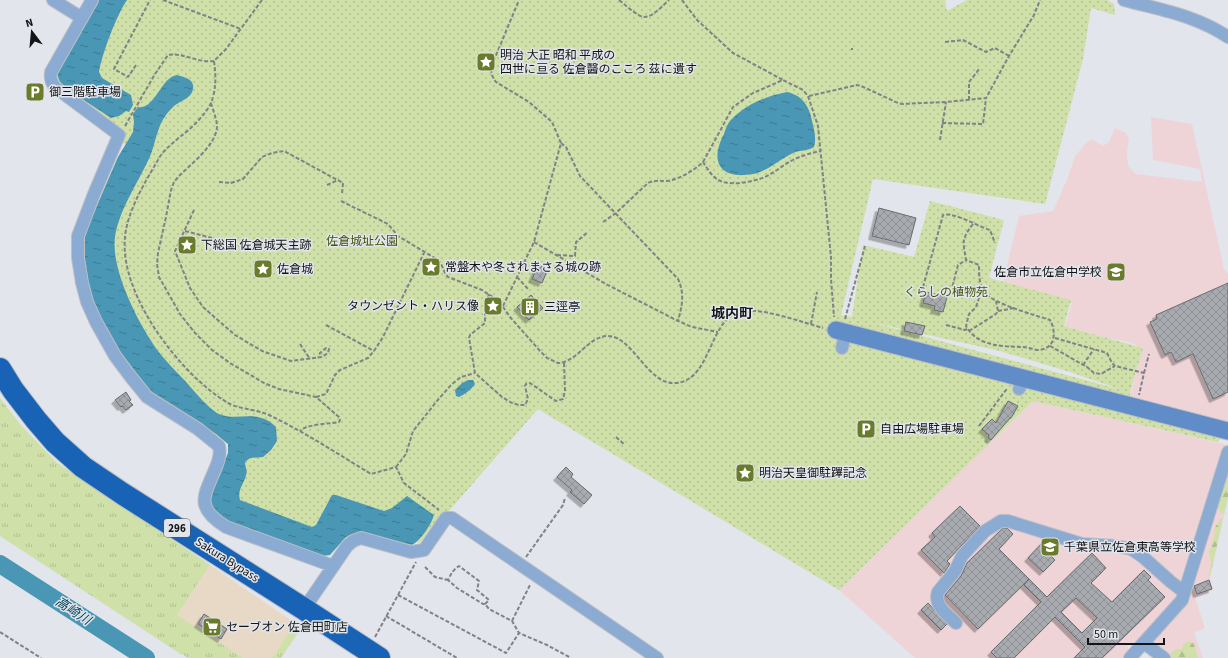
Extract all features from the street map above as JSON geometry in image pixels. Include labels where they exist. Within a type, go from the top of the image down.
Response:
[{"type":"highway","name":"Sakura Bypass","points":[[0,369],[13,390],[45,431],[83,467],[123,494],[304,608],[373,654]]},
{"type":"street","points":[[53,0],[82,18]]},
{"type":"street","points":[[92,0],[51,72],[50,78],[52,84],[119,135],[78,236],[78,258],[87,302],[96,322],[115,356],[147,397],[198,429],[219,446],[221,451],[219,460],[204,497],[208,514],[226,528],[333,566]]},
{"type":"street","points":[[1124,0],[1184,15],[1206,24],[1228,37]]},
{"type":"street","points":[[841,336],[1019,387],[1137,408],[1228,432]]},
{"type":"street","points":[[1130,658],[1182,600],[1228,452]]},
{"type":"street","points":[[304,608],[347,546],[353,541],[361,538],[411,552],[424,550],[446,518],[452,518],[657,658]]},
{"type":"street","points":[[956,623],[939,605],[936,596],[954,571],[962,556],[985,531],[1001,521],[1008,521],[1082,544],[1116,546],[1131,549],[1143,557],[1184,592]]},
{"type":"street","points":[[1144,643],[1164,658]]},
{"type":"path","points":[[136,66],[128,77],[114,69],[150,0]]},
{"type":"path","points":[[164,0],[241,30]]},
{"type":"path","points":[[119,135],[168,56],[176,54],[201,61],[214,61],[226,50],[262,0]]},
{"type":"path","points":[[518,0],[492,65],[491,69],[493,78],[496,82],[529,102],[552,122],[561,142],[566,147],[580,176],[678,279],[683,293],[682,306],[678,321]]},
{"type":"path","points":[[619,0],[636,14],[644,17],[654,14],[669,0]]},
{"type":"path","points":[[682,0],[697,20],[733,53],[803,90],[808,96],[818,126],[832,257],[831,279],[833,308],[841,336]]},
{"type":"path","points":[[942,123],[982,124],[986,98],[1034,15],[1040,0]]},
{"type":"path","points":[[945,42],[963,40],[986,52],[995,48],[1009,56]]},
{"type":"path","points":[[214,61],[216,84],[211,103],[189,130],[162,153],[134,206],[125,236],[124,252],[129,274],[140,302],[156,332],[172,353],[201,382],[228,402],[237,407],[270,415],[371,474],[396,467],[406,454],[413,431],[450,385],[461,377],[475,373]]},
{"type":"path","points":[[969,100],[969,82],[980,68]]},
{"type":"path","points":[[603,222],[616,213],[648,182],[668,181],[698,168],[703,162],[733,107],[753,93],[783,80]]},
{"type":"path","points":[[808,96],[857,85],[898,103],[946,102],[986,98]]},
{"type":"path","points":[[940,140],[946,102]]},
{"type":"path","points":[[211,103],[217,128],[213,140],[179,176],[174,182],[171,190],[158,253],[159,277],[180,314],[195,333],[218,354],[236,367],[264,383],[279,389],[316,397],[337,414],[340,420],[339,422],[303,428],[300,432]]},
{"type":"path","points":[[503,306],[534,242],[561,142]]},
{"type":"path","points":[[219,182],[231,183],[243,179],[262,157],[272,153],[284,151],[343,183],[342,194]]},
{"type":"path","points":[[703,162],[716,179],[728,183],[749,182],[764,177],[806,154],[820,151]]},
{"type":"path","points":[[327,185],[338,180]]},
{"type":"path","points":[[341,201],[388,224],[398,236],[440,262],[448,277],[489,294],[503,306],[510,317],[547,358],[558,363],[564,362],[595,341],[609,336],[616,338],[630,348],[644,365],[661,379],[672,383],[688,380],[698,370],[718,332],[727,319],[742,311],[762,311],[841,336]]},
{"type":"path","points":[[194,210],[176,251],[190,288],[203,307],[235,335],[262,351],[291,361],[322,357],[328,353],[329,349],[326,348],[318,357]]},
{"type":"path","points":[[923,287],[943,215],[946,214],[959,217],[990,230],[995,243]]},
{"type":"path","points":[[966,260],[963,243],[964,237],[973,224]]},
{"type":"path","points":[[184,231],[212,238]]},
{"type":"path","points":[[557,255],[575,256],[576,242],[588,232]]},
{"type":"path","points":[[534,242],[606,284],[678,321],[692,327],[718,332]]},
{"type":"path","points":[[841,336],[865,246]]},
{"type":"path","points":[[316,397],[326,394],[335,375],[340,370],[368,358],[374,351],[383,337],[424,253]]},
{"type":"path","points":[[966,260],[979,265],[982,289],[996,301],[1050,320],[1054,332],[1054,338],[1050,346],[1036,350],[1028,347],[993,345],[974,336],[966,326],[969,314],[976,307],[982,289]]},
{"type":"path","points":[[951,292],[958,265],[966,260]]},
{"type":"path","points":[[517,277],[528,289]]},
{"type":"path","points":[[810,325],[817,292]]},
{"type":"path","points":[[489,294],[485,307],[484,323],[470,335],[469,338],[475,373],[494,391],[512,403],[525,405],[528,399],[525,386],[528,383],[533,384],[556,401],[563,399],[565,391],[564,362]]},
{"type":"path","points":[[996,301],[998,311]]},
{"type":"path","points":[[946,325],[968,330],[989,319],[998,311],[1014,308]]},
{"type":"path","points":[[326,325],[374,351]]},
{"type":"path","points":[[1054,338],[1107,353],[1115,366],[1144,373]]},
{"type":"path","points":[[300,344],[310,359]]},
{"type":"path","points":[[1050,346],[1094,373],[1101,374],[1115,366]]},
{"type":"path","points":[[1083,365],[1094,349]]},
{"type":"path","points":[[1137,408],[1149,354]]},
{"type":"path","points":[[979,426],[1006,390],[1019,387]]},
{"type":"path","points":[[616,437],[625,445]]},
{"type":"path","points":[[396,467],[404,483],[442,513],[446,518]]},
{"type":"path","points":[[520,564],[563,505],[565,498]]},
{"type":"path","points":[[373,654],[386,616],[405,580],[424,550]]},
{"type":"path","points":[[448,580],[452,571],[459,566],[479,580],[477,590],[488,600],[485,604]]},
{"type":"path","points":[[424,567],[436,577],[448,580],[457,588],[512,622],[519,633],[547,645],[571,658]]},
{"type":"path","points":[[512,622],[535,575]]},
{"type":"path","points":[[398,595],[506,653]]},
{"type":"path","points":[[386,616],[457,658]]},
{"type":"path","points":[[0,632],[41,658]]},
{"type":"path","points":[[506,658],[506,653],[519,633]]},
{"type":"shaded area","name":"佐倉市立佐倉中学校","points":[[1151,117],[1192,124],[1224,269],[1228,274],[1228,425],[1152,407],[1130,395],[1143,348],[1129,342],[1103,337],[1065,326],[1072,303],[1003,282],[1019,216],[1053,211],[1067,180],[1075,156],[1086,143],[1092,139],[1103,146],[1109,142],[1115,128],[1126,133],[1129,139],[1127,151],[1128,166],[1136,174],[1202,182],[1200,169],[1153,160]]},
{"type":"shaded area","name":"千葉県立佐倉東高等学校","points":[[1033,401],[1228,445],[1228,498],[1210,577],[1213,590],[1195,597],[1205,628],[1194,633],[1203,658],[1163,658],[1142,639],[1128,646],[1128,658],[915,658],[839,590]]},
{"type":"shaded area","points":[[210,565],[295,623],[272,658],[243,658],[177,615]]},
{"type":"green space","name":"佐倉城址公園","points":[[95,0],[945,0],[947,11],[967,0],[1107,0],[1114,4],[1115,15],[1091,8],[1083,59],[1045,204],[873,179],[841,315],[852,317],[863,245],[914,257],[930,201],[1004,220],[989,278],[1071,300],[1064,326],[1143,348],[1130,395],[1152,407],[1228,433],[1217,442],[1033,401],[839,590],[538,409],[448,512],[441,515],[420,543],[416,542],[410,545],[357,533],[346,537],[328,556],[225,521],[219,473],[228,453],[228,444],[197,422],[84,242],[89,223],[118,157],[126,145],[120,142],[124,131],[105,119],[54,80],[51,73]],"holes":[[[870,322],[1000,351],[1070,372],[1122,390]]]},
{"type":"green space","points":[[0,398],[20,424],[56,462],[210,565],[177,615],[243,658],[188,658],[182,654],[180,655],[0,536]]},
{"type":"green space","points":[[1228,458],[1228,498],[1224,514],[1220,512],[1217,507],[1221,492],[1224,491],[1221,491]]},
{"type":"green space","points":[[1221,518],[1223,518],[1210,577],[1211,561],[1208,551],[1210,550],[1215,532],[1214,529]]},
{"type":"green space","points":[[295,623],[302,627],[281,658],[272,658]]},
{"type":"green space","points":[[1186,642],[1191,642],[1194,644],[1198,658],[1171,658],[1171,652],[1176,649],[1182,649]]},
{"type":"water","points":[[97,0],[127,0],[110,34],[99,72],[102,78],[131,95],[133,105],[129,112],[126,111],[119,116],[111,118],[64,87],[59,80],[57,73]]},
{"type":"water","points":[[177,75],[191,81],[193,86],[192,92],[188,97],[174,106],[163,120],[151,154],[125,205],[117,226],[115,237],[115,249],[120,276],[137,317],[162,356],[211,408],[219,414],[226,416],[262,418],[269,421],[276,427],[277,441],[271,450],[263,457],[250,458],[245,462],[247,473],[239,493],[240,500],[312,527],[316,525],[332,495],[384,511],[392,508],[407,496],[434,515],[425,532],[419,540],[412,545],[357,533],[346,537],[330,555],[322,556],[225,521],[212,509],[210,496],[228,453],[228,444],[216,434],[155,396],[135,377],[128,368],[99,315],[89,289],[84,264],[84,242],[86,231],[118,157],[133,132],[133,114],[138,107],[144,107],[149,104],[167,81],[171,77]]},
{"type":"water","points":[[787,92],[798,97],[806,104],[812,119],[815,134],[814,147],[793,153],[769,168],[753,174],[732,174],[720,167],[718,153],[726,127],[730,121],[751,105],[765,98]]},
{"type":"water","points":[[468,380],[473,380],[475,384],[474,386],[461,396],[456,396],[455,390],[462,383]]},
{"type":"building","points":[[879,208],[916,218],[909,245],[872,236]]},
{"type":"building","points":[[538,265],[548,269],[542,283],[532,279]]},
{"type":"building","points":[[1228,283],[1228,392],[1213,399],[1193,354],[1176,362],[1171,352],[1165,355],[1150,322],[1157,319],[1156,315]]},
{"type":"building","points":[[926,292],[947,297],[943,312],[934,310],[935,306],[923,303]]},
{"type":"building","name":"三逕亭","points":[[531,295],[543,308],[529,320],[517,307]]},
{"type":"building","points":[[906,322],[925,326],[922,335],[904,331]]},
{"type":"building","points":[[126,392],[131,400],[129,401],[133,405],[126,410],[115,400]]},
{"type":"building","points":[[1008,401],[1018,406],[1011,418],[991,440],[988,438],[989,435],[982,429],[992,419],[996,423]]},
{"type":"building","points":[[566,467],[573,474],[571,477],[592,495],[584,504],[570,492],[572,490],[557,477]]},
{"type":"building","points":[[960,506],[980,526],[947,561],[950,564],[944,573],[921,550],[935,537],[932,533]]},
{"type":"building","points":[[1003,528],[1007,528],[1013,534],[999,549],[1029,579],[978,629],[945,595],[961,576],[967,563]]},
{"type":"building","points":[[1045,540],[1054,545],[1047,552],[1055,560],[1043,572],[1028,558]]},
{"type":"building","points":[[1092,553],[1106,568],[1091,583],[1112,602],[1144,570],[1151,577],[1148,580],[1165,597],[1102,658],[1074,658],[1085,647],[1055,617],[1014,658],[997,658],[991,652],[1041,602],[1024,585],[1029,579],[1047,597]],"holes":[[[1076,598],[1097,618],[1082,633],[1061,612]]]},
{"type":"building","points":[[1209,580],[1212,589],[1197,594],[1194,586]]},
{"type":"building","points":[[928,603],[947,624],[941,630],[921,610]]},
{"type":"building","name":"セーブオン 佐倉田町店","points":[[204,614],[227,629],[221,639],[198,624]]},
{"type":"waterway","name":"高崎川","points":[[0,564],[146,658]]},
{"type":"place","name":"明治 大正 昭和 平成の 四世に亘る 佐倉醫のこころ 茲に遺す","points":[[486,62]]},
{"type":"place","name":"御三階駐車場","points":[[35,92]]},
{"type":"place","name":"下総国 佐倉城天主跡","points":[[187,245]]},
{"type":"place","name":"常盤木や冬されまさる城の跡","points":[[431,267]]},
{"type":"place","name":"佐倉城","points":[[263,269]]},
{"type":"place","name":"佐倉市立佐倉中学校","points":[[1116,272]]},
{"type":"place","name":"タウンゼント・ハリス像","points":[[493,306]]},
{"type":"place","name":"三逕亭","points":[[530,307]]},
{"type":"place","name":"自由広場駐車場","points":[[866,429]]},
{"type":"place","name":"明治天皇御駐蹕記念","points":[[745,473]]},
{"type":"place","name":"千葉県立佐倉東高等学校","points":[[1050,547]]},
{"type":"place","name":"セーブオン 佐倉田町店","points":[[212,627]]},
{"type":"district","name":"城内町","points":[[732,314]]},
{"type":"park label","name":"くらしの植物苑","points":[[946,292]]}]
